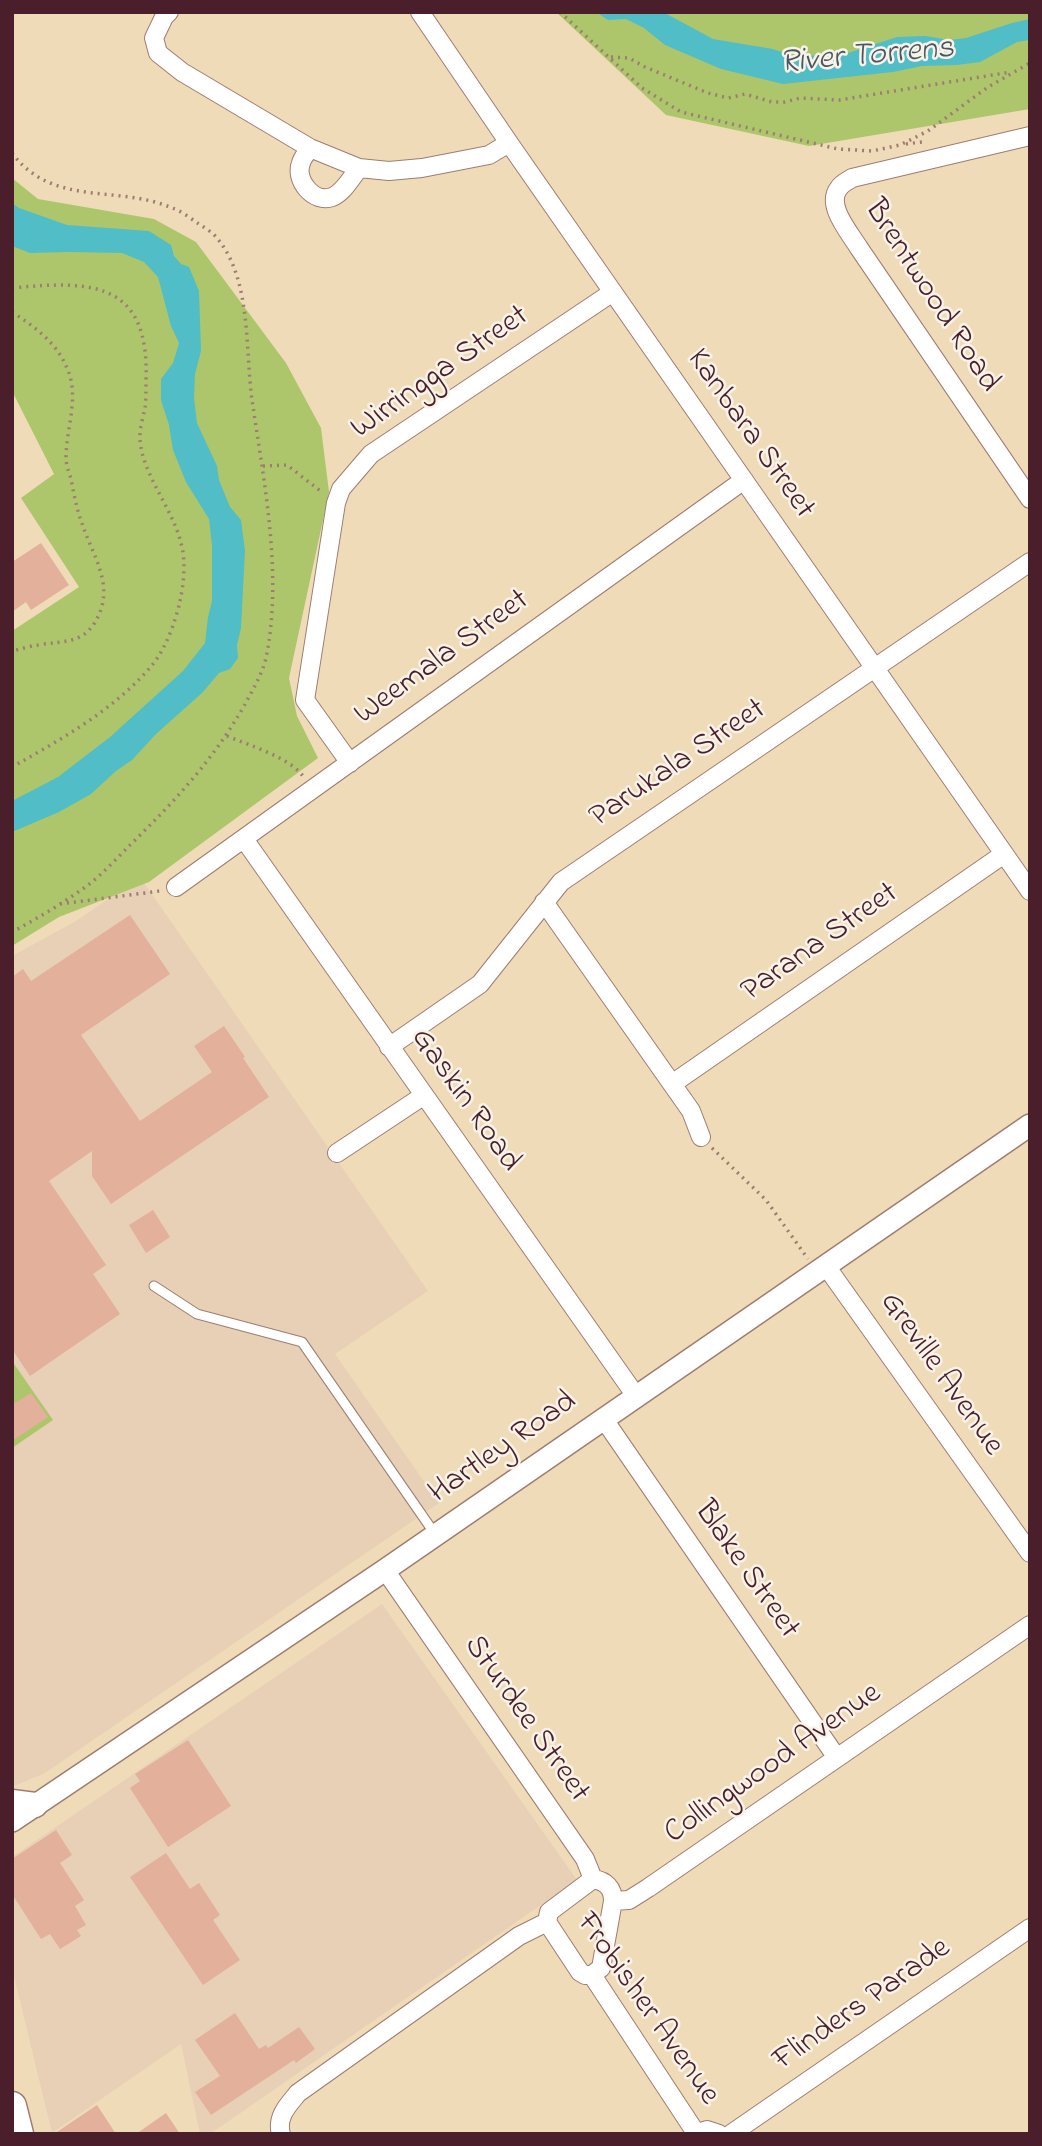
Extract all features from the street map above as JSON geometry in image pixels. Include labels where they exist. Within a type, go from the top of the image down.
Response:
[{"type":"main road","points":[[12,2106],[19,2134]]},
{"type":"street","points":[[169,12],[153,38],[158,53],[183,72],[310,148],[359,168],[389,171],[422,168],[488,155],[509,142]]},
{"type":"street","name":"Kanbara Street","points":[[420,12],[1030,891]]},
{"type":"street","name":"Brentwood Road","points":[[1030,136],[852,178],[840,186],[835,194],[835,208],[859,248],[1030,499]]},
{"type":"street","points":[[310,148],[300,164],[300,179],[308,190],[319,198],[332,197],[344,188],[359,168]]},
{"type":"street","name":"Wirringga Street","points":[[350,763],[305,700],[336,503],[341,489],[371,454],[613,292]]},
{"type":"street","name":"Weemala Street","points":[[176,887],[744,480]]},
{"type":"street","name":"Parukala Street","points":[[389,1047],[480,984],[561,882],[1030,562]]},
{"type":"street","name":"Gaskin Road","points":[[244,839],[636,1396]]},
{"type":"street","name":"Parana Street","points":[[673,1084],[1004,854]]},
{"type":"street","points":[[544,902],[673,1084],[691,1111],[701,1137]]},
{"type":"street","points":[[337,1153],[423,1096]]},
{"type":"street","name":"Hartley Road","points":[[12,1821],[23,1803],[385,1570],[1030,1125]]},
{"type":"street","name":"Greville Avenue","points":[[822,1269],[1030,1553]]},
{"type":"street","name":"Blake Street","points":[[603,1418],[837,1758]]},
{"type":"street","name":"Sturdee Street","points":[[385,1570],[585,1859],[593,1879],[610,1887],[613,1901]]},
{"type":"street","name":"Collingwood Avenue","points":[[613,1901],[629,1899],[648,1888],[1030,1625]]},
{"type":"street","points":[[281,2134],[279,2127],[284,2109],[298,2093],[519,1937],[547,1922],[549,1912],[593,1879]]},
{"type":"street","points":[[592,1975],[600,1968],[613,1901]]},
{"type":"street","name":"Frobisher Avenue","points":[[547,1922],[580,1972],[592,1975],[695,2133]]},
{"type":"street","name":"Flinders Parade","points":[[731,2134],[1030,1927]]},
{"type":"street","points":[[695,2133],[707,2130],[719,2134]]},
{"type":"lane","points":[[154,1286],[197,1314],[302,1342],[435,1535]]},
{"type":"path","points":[[560,12],[642,88],[681,112],[838,149],[872,151],[925,142]]},
{"type":"path","points":[[610,58],[629,58],[708,93],[728,98],[745,94],[772,102],[800,98],[839,100],[1005,74],[1023,67]]},
{"type":"path","points":[[900,145],[928,131],[988,87],[1030,63]]},
{"type":"path","points":[[12,153],[19,162],[45,182],[70,189],[136,198],[173,208],[216,237],[232,264],[247,328],[247,362],[263,466],[272,574],[272,624],[265,661],[255,687],[227,736],[185,789],[86,887],[12,932]]},
{"type":"path","points":[[12,288],[51,284],[89,286],[115,294],[133,312],[144,337],[147,370],[145,407],[139,438],[145,462],[182,544],[184,584],[176,620],[155,662],[131,687],[91,718],[12,766]]},
{"type":"path","points":[[12,312],[36,327],[56,348],[69,370],[72,418],[66,459],[83,526],[100,568],[104,593],[100,612],[88,631],[72,641],[39,644],[12,651]]},
{"type":"path","points":[[263,466],[287,465],[336,503]]},
{"type":"path","points":[[227,736],[290,764],[312,789]]},
{"type":"path","points":[[57,905],[148,894],[176,887]]},
{"type":"path","points":[[701,1137],[766,1200],[822,1269]]},
{"type":"shaded area","points":[[140,877],[428,1291],[335,1354],[439,1503],[45,1773],[12,1787],[12,956],[76,921]]},
{"type":"shaded area","points":[[382,1604],[577,1880],[210,2134],[200,2134],[181,2044],[52,2133],[12,1968],[12,1857]]},
{"type":"green space","points":[[556,12],[1030,12],[1030,109],[809,146],[666,115]]},
{"type":"green space","points":[[12,178],[38,199],[154,219],[196,242],[286,363],[321,428],[329,492],[289,678],[297,716],[318,758],[149,882],[59,917],[12,946],[12,631],[79,587],[21,498],[54,474],[12,391]]},
{"type":"green space","points":[[12,1361],[53,1420],[12,1448]]},
{"type":"water","name":"River Torrens","points":[[596,12],[663,12],[713,39],[773,49],[791,55],[848,53],[897,37],[925,36],[950,40],[966,38],[1030,19],[1030,40],[1017,42],[980,62],[922,66],[893,72],[783,84],[721,69],[665,45],[644,28],[626,19],[608,20]]},
{"type":"water","points":[[12,203],[67,225],[149,231],[171,245],[174,256],[181,264],[189,267],[199,291],[201,351],[195,374],[194,398],[197,423],[217,466],[219,480],[230,507],[241,520],[245,551],[238,658],[230,669],[219,673],[203,692],[156,734],[132,760],[91,794],[59,812],[12,832],[12,801],[58,777],[110,737],[183,671],[205,643],[212,601],[212,545],[209,519],[186,482],[173,450],[161,400],[161,379],[173,363],[179,343],[171,326],[158,277],[144,262],[122,253],[30,253],[12,246]]},
{"type":"building","points":[[41,543],[69,585],[31,610],[26,602],[12,612],[12,562]]},
{"type":"building","points":[[130,915],[170,974],[81,1035],[140,1121],[212,1072],[194,1046],[224,1026],[269,1097],[111,1204],[92,1176],[92,1151],[49,1181],[106,1265],[93,1274],[120,1314],[30,1376],[12,1349],[12,977],[23,969],[31,981]]},
{"type":"building","points":[[153,1210],[170,1237],[146,1253],[129,1225]]},
{"type":"building","points":[[31,1393],[48,1417],[12,1441],[12,1405]]},
{"type":"building","points":[[188,1740],[231,1806],[168,1847],[130,1788],[140,1781],[135,1774]]},
{"type":"building","points":[[56,1830],[72,1855],[60,1863],[84,1900],[75,1906],[86,1925],[77,1930],[81,1936],[60,1949],[50,1934],[41,1939],[12,1894],[12,1859]]},
{"type":"building","points":[[166,1853],[190,1889],[199,1883],[220,1915],[213,1920],[240,1960],[203,1985],[130,1877]]},
{"type":"building","points":[[235,2013],[259,2049],[266,2045],[268,2048],[299,2027],[315,2049],[211,2115],[195,2092],[220,2076],[195,2040]]},
{"type":"building","points":[[97,2105],[116,2134],[54,2134]]},
{"type":"building","points":[[166,2113],[180,2134],[136,2134]]}]
